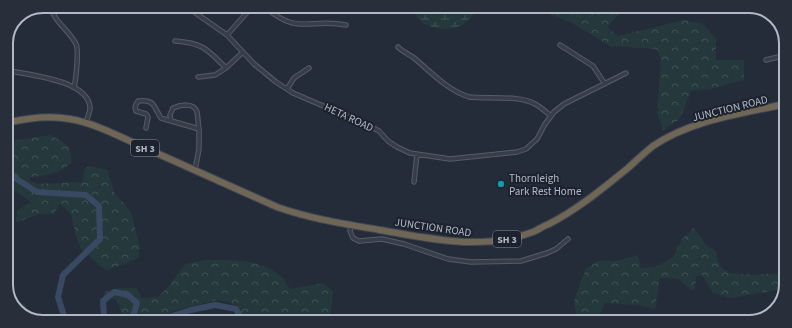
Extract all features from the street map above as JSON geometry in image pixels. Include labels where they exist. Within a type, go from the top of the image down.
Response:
[{"type":"highway","name":"JUNCTION ROAD","points":[[86,124],[195,170],[277,207],[302,216],[450,242],[478,243],[506,239],[533,232],[582,205],[653,146],[680,132],[731,116],[779,105]]},
{"type":"highway","name":"SH 3","points":[[13,121],[28,118],[55,118],[70,119],[86,124]]},
{"type":"street","points":[[53,13],[56,20],[70,34],[77,46],[74,87]]},
{"type":"street","name":"HETA ROAD","points":[[196,13],[227,35],[261,70],[287,89],[363,123],[378,131],[388,141],[397,147],[410,153],[450,159],[517,152],[526,149],[537,139],[551,116],[564,104],[626,73]]},
{"type":"street","points":[[227,35],[247,13]]},
{"type":"street","points":[[272,13],[275,16],[292,23],[309,25],[334,23],[346,25]]},
{"type":"street","points":[[175,41],[198,44],[206,48],[226,68]]},
{"type":"street","points":[[560,45],[593,66],[605,84]]},
{"type":"street","points":[[398,47],[413,57],[452,90],[462,95],[469,97],[523,100],[535,104],[551,116]]},
{"type":"street","points":[[198,77],[215,74],[226,68],[243,52]]},
{"type":"street","points":[[766,60],[779,57]]},
{"type":"street","points":[[287,89],[294,78],[309,68]]},
{"type":"street","points":[[13,71],[56,80],[74,87],[86,97],[90,107],[86,124]]},
{"type":"street","points":[[146,128],[148,117],[146,114],[136,111],[135,109],[138,101],[151,102],[160,118],[199,129]]},
{"type":"street","points":[[171,120],[170,115],[173,108],[183,105],[193,107],[196,111],[199,129],[199,149],[195,170]]},
{"type":"street","points":[[414,182],[417,154]]},
{"type":"street","points":[[351,225],[350,231],[353,238],[359,241],[382,239],[404,244],[448,259],[471,262],[521,261],[556,249],[568,239]]},
{"type":"green space","points":[[414,13],[475,13],[461,26],[449,29],[437,28],[425,24]]},
{"type":"green space","points":[[547,13],[620,13],[607,27],[618,36],[684,20],[703,24],[716,39],[716,60],[744,60],[744,80],[711,89],[691,91],[680,119],[663,130],[657,113],[661,60],[657,49],[610,46],[572,23]]},
{"type":"green space","points":[[51,135],[67,145],[69,148],[71,152],[71,163],[62,170],[52,174],[30,177],[30,181],[38,184],[82,182],[85,168],[91,166],[107,170],[114,192],[131,212],[140,248],[138,258],[107,270],[101,267],[81,249],[76,237],[71,214],[60,204],[54,214],[39,214],[15,223],[18,210],[31,202],[13,189],[13,185],[16,180],[13,179],[13,141]]},
{"type":"green space","points":[[694,228],[706,245],[716,251],[719,264],[725,270],[736,274],[779,273],[778,290],[731,298],[713,293],[702,275],[696,276],[695,288],[691,290],[678,279],[660,278],[655,309],[638,305],[605,303],[600,315],[576,315],[574,302],[586,269],[598,261],[616,261],[638,255],[641,268],[656,267],[673,257],[682,239]]},
{"type":"green space","points":[[206,260],[255,263],[273,270],[281,276],[290,289],[323,283],[333,291],[331,315],[241,315],[239,307],[229,302],[217,300],[174,311],[167,315],[122,315],[117,300],[110,297],[103,304],[104,292],[118,288],[136,288],[142,298],[158,297],[169,286],[185,264]]},
{"type":"green space","points":[[18,301],[26,305],[27,310]]},
{"type":"waterway","points":[[13,178],[37,192],[86,195],[99,206],[100,239],[63,275],[58,297],[64,315]]},
{"type":"waterway","points":[[104,315],[103,301],[114,292],[128,295],[137,303],[133,315]]},
{"type":"waterway","points":[[175,315],[215,305],[236,309],[239,315]]},
{"type":"place","name":"Thornleigh Park Rest Home","points":[[501,184]]}]
